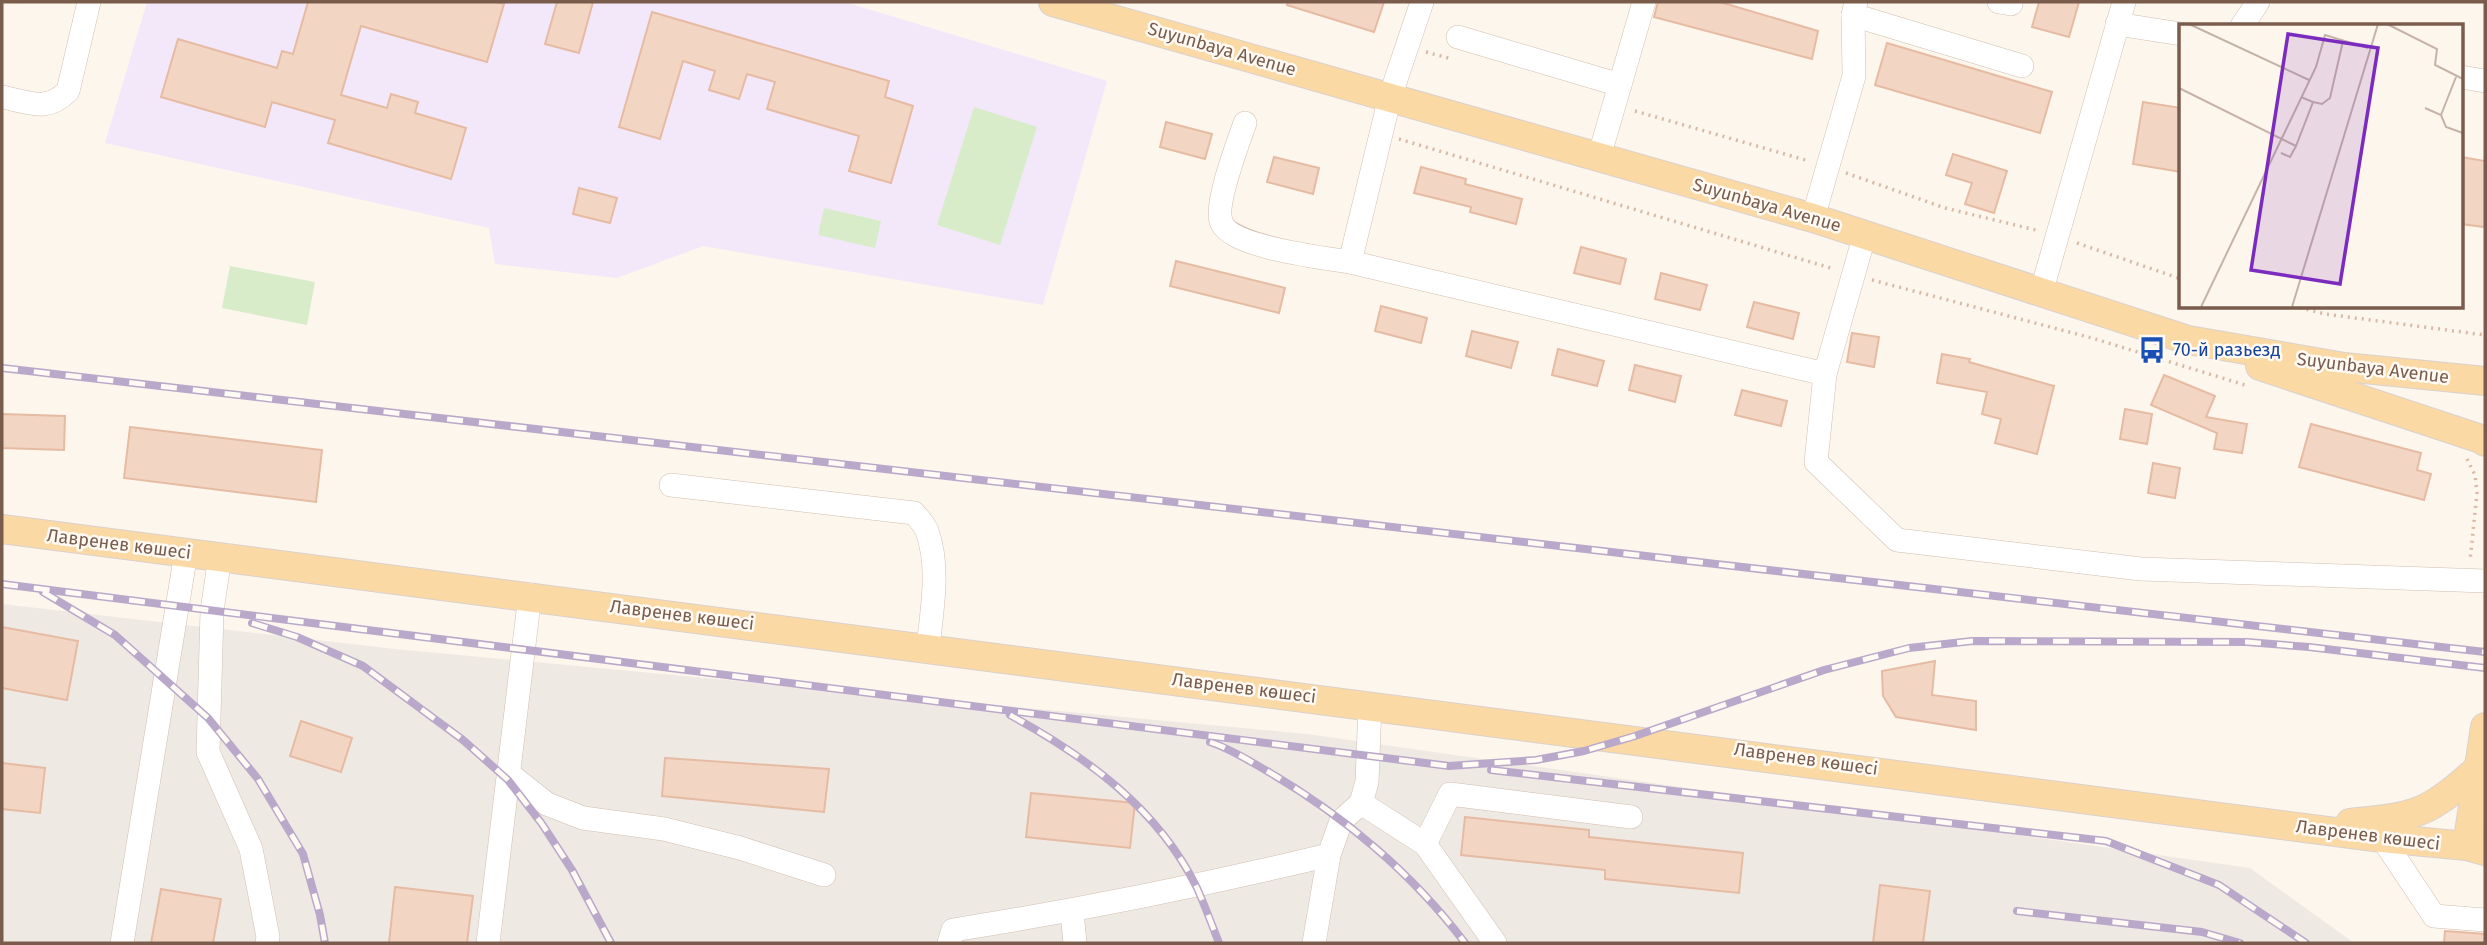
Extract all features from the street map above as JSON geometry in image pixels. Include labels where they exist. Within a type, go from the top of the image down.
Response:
[{"type":"main road","name":"Suyunbaya Avenue","points":[[1053,2],[1813,218],[2188,340],[2344,367],[2485,381]]},
{"type":"main road","points":[[2188,340],[2304,381],[2458,430],[2475,449]]},
{"type":"main road","name":"Лавренев көшесі","points":[[2,529],[1370,705],[1635,736],[2382,838],[2476,848]]},
{"type":"main road","points":[[2476,848],[2479,768],[2485,727]]},
{"type":"main road","points":[[2314,828],[2390,818],[2426,808],[2451,792],[2479,768]]},
{"type":"street","points":[[2,97],[47,106],[68,91],[89,2]]},
{"type":"street","points":[[1350,262],[1390,97],[1422,2]]},
{"type":"street","points":[[1599,157],[1644,2]]},
{"type":"street","points":[[2243,24],[2258,2]]},
{"type":"street","points":[[1813,218],[1854,76],[1854,8],[2022,66]]},
{"type":"street","points":[[2041,293],[2120,13],[2179,32]]},
{"type":"street","points":[[1458,37],[1617,95]]},
{"type":"street","points":[[2462,77],[2485,80]]},
{"type":"street","points":[[1245,123],[1220,208],[1221,223],[1232,235],[1255,243],[1350,262],[1825,374]]},
{"type":"street","points":[[1865,234],[1825,374],[1816,462],[1896,540],[2141,569],[2476,580]]},
{"type":"street","points":[[671,485],[914,513],[927,530],[932,561],[934,590],[928,647]]},
{"type":"street","points":[[122,943],[186,553]]},
{"type":"street","points":[[220,557],[212,611],[208,752],[251,849],[267,943]]},
{"type":"street","points":[[488,943],[530,595]]},
{"type":"street","points":[[1314,943],[1329,855],[1341,821],[1361,803],[1367,782],[1370,705]]},
{"type":"street","points":[[509,774],[547,804],[583,818],[664,829],[740,848],[824,875]]},
{"type":"street","points":[[1425,844],[1450,794],[1630,817]]},
{"type":"street","points":[[1361,803],[1425,844],[1495,943]]},
{"type":"street","points":[[2382,838],[2434,916],[2485,920]]},
{"type":"street","points":[[949,943],[953,930],[1072,912],[1196,887],[1329,855]]},
{"type":"street","points":[[1072,912],[1075,943]]},
{"type":"path","points":[[1407,46],[1459,61]]},
{"type":"path","points":[[1617,95],[1945,208],[2057,236],[2179,278]]},
{"type":"path","points":[[1381,134],[1853,275],[2092,338],[2248,386]]},
{"type":"path","points":[[2301,308],[2325,314],[2485,335]]},
{"type":"path","points":[[2475,449],[2476,580]]},
{"type":"shaded area","points":[[147,2],[845,2],[1107,81],[1043,305],[703,246],[617,278],[495,264],[489,228],[105,143]]},
{"type":"shaded area","points":[[2,604],[395,649],[1307,734],[2250,868],[2354,943],[2,943]]},
{"type":"green space","points":[[974,107],[1037,127],[1000,245],[937,225]]},
{"type":"green space","points":[[824,208],[881,221],[875,248],[818,235]]},
{"type":"green space","points":[[230,266],[315,282],[307,325],[222,308]]},
{"type":"building","points":[[308,2],[504,4],[487,62],[361,26],[341,95],[387,108],[391,94],[418,102],[415,113],[466,128],[451,179],[328,143],[335,120],[272,102],[265,127],[161,97],[178,39],[277,68],[282,51],[293,54]]},
{"type":"building","points":[[557,2],[593,2],[579,53],[545,44]]},
{"type":"building","points":[[1288,2],[1384,2],[1374,32],[1287,5]]},
{"type":"building","points":[[1658,2],[1720,2],[1818,31],[1812,59],[1654,17]]},
{"type":"building","points":[[2039,2],[2079,2],[2069,37],[2032,27]]},
{"type":"building","points":[[652,12],[889,81],[885,97],[913,106],[891,183],[849,171],[859,136],[767,109],[775,82],[747,74],[739,99],[709,90],[715,71],[683,61],[660,139],[619,127]]},
{"type":"building","points":[[1887,43],[2052,92],[2040,133],[1875,85]]},
{"type":"building","points":[[2143,102],[2179,108],[2179,172],[2133,164]]},
{"type":"building","points":[[1166,122],[1212,134],[1205,159],[1160,147]]},
{"type":"building","points":[[1953,154],[2007,171],[1994,213],[1965,204],[1972,183],[1946,175]]},
{"type":"building","points":[[1274,157],[1319,168],[1313,194],[1267,182]]},
{"type":"building","points":[[2462,157],[2485,161],[2485,227],[2462,224]]},
{"type":"building","points":[[1421,167],[1466,179],[1465,184],[1522,199],[1516,224],[1470,212],[1471,207],[1414,193]]},
{"type":"building","points":[[579,188],[617,198],[610,223],[573,214]]},
{"type":"building","points":[[1581,247],[1626,259],[1620,284],[1574,273]]},
{"type":"building","points":[[1176,261],[1285,288],[1279,313],[1170,286]]},
{"type":"building","points":[[1661,273],[1707,285],[1700,310],[1655,299]]},
{"type":"building","points":[[1754,302],[1799,313],[1793,339],[1747,327]]},
{"type":"building","points":[[1381,306],[1427,318],[1421,343],[1375,331]]},
{"type":"building","points":[[1472,331],[1518,342],[1511,368],[1466,356]]},
{"type":"building","points":[[1852,333],[1879,337],[1874,367],[1847,362]]},
{"type":"building","points":[[1558,349],[1604,361],[1597,386],[1552,375]]},
{"type":"building","points":[[1942,354],[1970,359],[1969,362],[2054,386],[2037,454],[1995,443],[2001,419],[1982,414],[1987,392],[1937,383]]},
{"type":"building","points":[[1635,365],[1681,376],[1675,402],[1629,390]]},
{"type":"building","points":[[2164,375],[2215,396],[2206,417],[2247,424],[2242,453],[2214,449],[2217,433],[2151,405]]},
{"type":"building","points":[[1742,390],[1787,401],[1781,426],[1735,415]]},
{"type":"building","points":[[2125,409],[2152,414],[2147,444],[2120,439]]},
{"type":"building","points":[[2,414],[65,416],[64,450],[2,448]]},
{"type":"building","points":[[2311,424],[2421,453],[2417,470],[2431,474],[2424,500],[2299,467]]},
{"type":"building","points":[[130,427],[322,450],[316,502],[124,478]]},
{"type":"building","points":[[2153,463],[2180,468],[2175,498],[2148,493]]},
{"type":"building","points":[[2,627],[78,641],[67,700],[2,688]]},
{"type":"building","points":[[1935,661],[1932,695],[1976,701],[1976,730],[1896,717],[1883,696],[1882,671]]},
{"type":"building","points":[[301,721],[352,738],[341,772],[290,756]]},
{"type":"building","points":[[665,758],[829,769],[824,812],[662,796]]},
{"type":"building","points":[[2,763],[45,768],[40,813],[2,809]]},
{"type":"building","points":[[1031,793],[1135,803],[1130,848],[1026,837]]},
{"type":"building","points":[[1465,817],[1589,830],[1589,837],[1743,853],[1739,893],[1605,879],[1605,870],[1461,855]]},
{"type":"building","points":[[1880,885],[1930,891],[1923,943],[1873,943]]},
{"type":"building","points":[[395,887],[473,896],[467,943],[389,943]]},
{"type":"building","points":[[161,889],[221,899],[213,943],[151,943]]},
{"type":"building","points":[[2445,931],[2485,934],[2485,943],[2444,943]]},
{"type":"railway","points":[[2,368],[2485,652]]},
{"type":"railway","points":[[2,584],[1449,766],[1536,760],[1584,751],[1824,670],[1909,648],[1972,641],[2247,642],[2485,668]]},
{"type":"railway","points":[[43,592],[115,635],[208,718],[258,779],[303,854],[325,943]]},
{"type":"railway","points":[[252,623],[297,637],[363,666],[463,740],[508,780],[542,824],[572,870],[611,943]]},
{"type":"railway","points":[[1010,715],[1092,767],[1140,809],[1181,859],[1197,888],[1219,943]]},
{"type":"railway","points":[[1210,742],[1232,751],[1295,788],[1349,827],[1400,870],[1465,943]]},
{"type":"railway","points":[[1491,770],[2106,841],[2219,885],[2306,943]]},
{"type":"railway","points":[[2017,911],[2202,932],[2240,943]]},
{"type":"place","name":"70-й разьезд","points":[[2152,350]]}]
